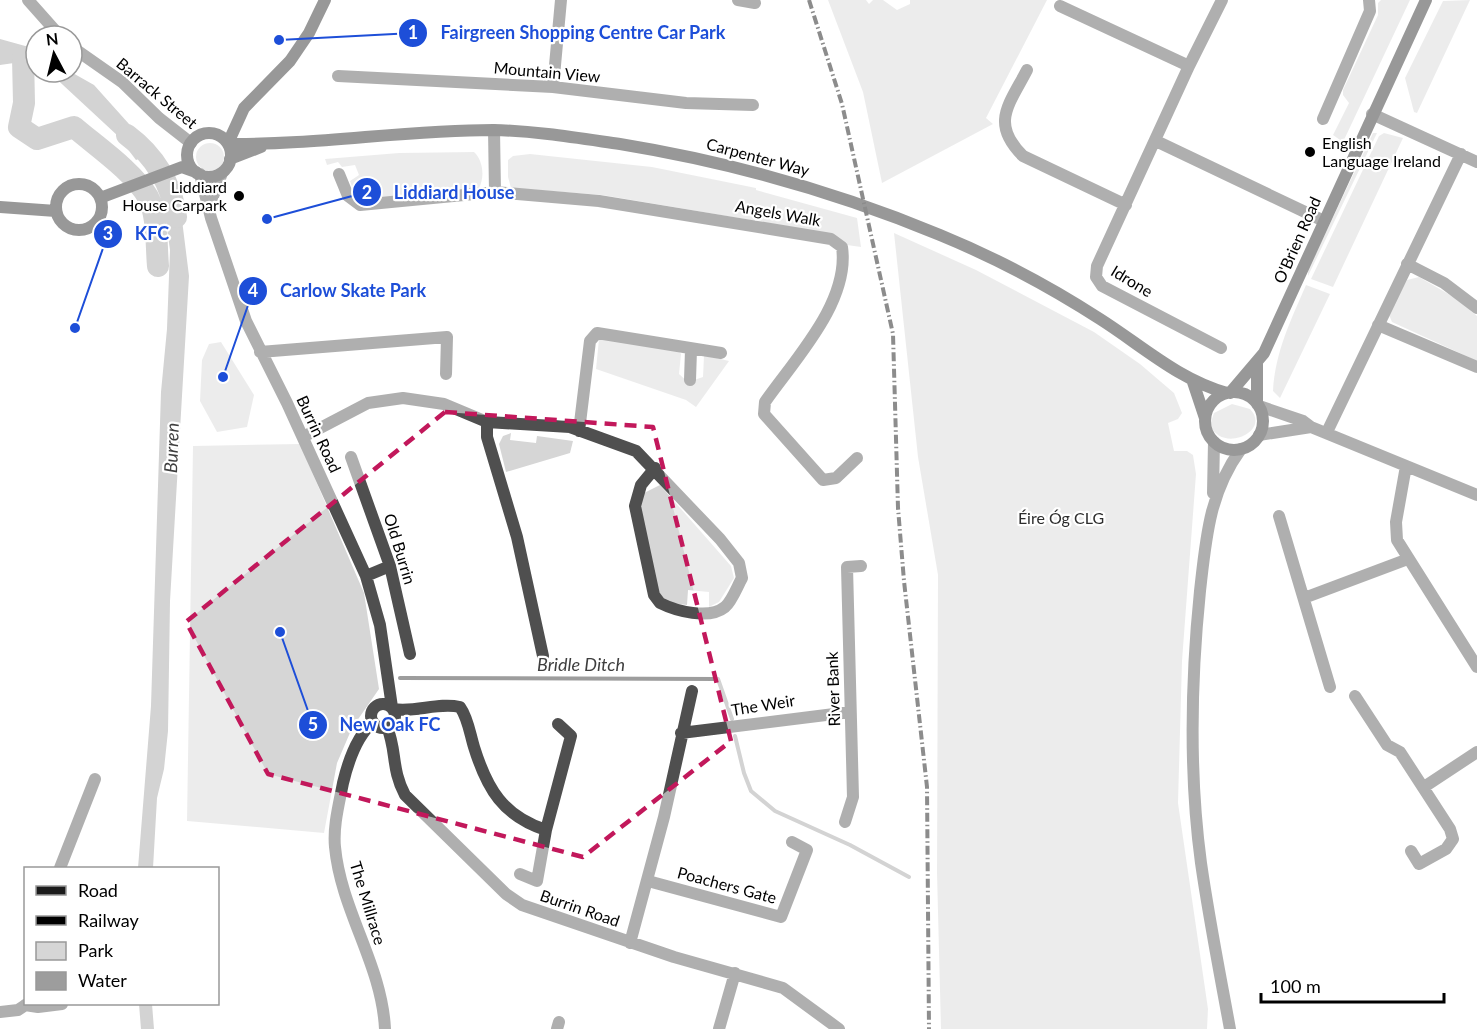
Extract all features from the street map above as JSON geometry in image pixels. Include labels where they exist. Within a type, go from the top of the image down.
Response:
[{"type":"street","points":[[28,0],[49,24]]},
{"type":"street","points":[[182,167],[189,149],[202,134],[238,116],[290,61],[325,0]]},
{"type":"street","points":[[553,87],[561,0]]},
{"type":"street","points":[[738,0],[755,3]]},
{"type":"street","name":"Idrone","points":[[1221,348],[1102,286],[1096,277],[1097,266],[1222,0]]},
{"type":"street","points":[[1323,119],[1370,11],[1369,0]]},
{"type":"street","name":"O'Brien Road","points":[[1228,393],[1257,362],[1426,0]]},
{"type":"street","points":[[1060,6],[1189,66]]},
{"type":"street","name":"Barrack Street","points":[[84,55],[122,82],[189,149]]},
{"type":"street","points":[[1027,70],[1004,114],[1005,132],[1010,143],[1023,156],[1126,205]]},
{"type":"street","name":"Mountain View","points":[[338,76],[553,87],[686,103],[753,105]]},
{"type":"street","points":[[1372,114],[1461,154],[1476,158]]},
{"type":"street","points":[[210,204],[222,172],[230,159],[228,144],[238,116]]},
{"type":"street","points":[[494,130],[495,192]]},
{"type":"street","name":"Carpenter Way","points":[[228,144],[268,144],[494,130],[579,138],[708,160],[777,178],[883,212],[941,235],[1033,280],[1104,321],[1193,382],[1228,393]]},
{"type":"street","points":[[208,133],[222,137],[228,144]]},
{"type":"street","points":[[1156,141],[1324,220]]},
{"type":"street","name":"Carpenter Way","points":[[230,159],[268,144]]},
{"type":"street","points":[[189,149],[190,165],[198,173]]},
{"type":"street","points":[[1327,432],[1461,154]]},
{"type":"street","points":[[105,196],[101,212],[94,224],[88,228],[68,227],[56,211],[58,196],[69,186],[83,184],[105,196],[182,167],[209,176],[222,172]]},
{"type":"street","name":"Burrin Road","points":[[198,173],[210,204],[211,218],[235,291],[260,352],[303,437],[366,576],[380,626],[388,681],[396,711]]},
{"type":"street","name":"Angels Walk","points":[[339,174],[348,196],[360,205],[495,192],[600,201],[831,239],[842,247],[844,262],[840,284],[831,307],[765,402],[764,414],[823,480],[836,478],[857,458]]},
{"type":"street","points":[[0,207],[56,211]]},
{"type":"street","points":[[1407,264],[1444,283],[1477,308]]},
{"type":"street","points":[[1378,325],[1477,367]]},
{"type":"street","points":[[579,431],[590,341],[597,333],[691,350],[721,353]]},
{"type":"street","points":[[260,352],[447,337],[446,374]]},
{"type":"street","points":[[690,380],[691,350]]},
{"type":"street","name":"O'Brien Road","points":[[1257,362],[1258,405]]},
{"type":"street","points":[[1193,382],[1205,418],[1206,429],[1214,442],[1227,449],[1240,449],[1251,444],[1259,435],[1263,420],[1258,405]]},
{"type":"street","points":[[1205,418],[1210,405],[1228,393],[1245,394],[1258,405],[1303,421],[1311,427],[1477,495]]},
{"type":"street","points":[[303,437],[368,403],[403,398],[444,404],[487,422],[570,427],[636,451],[655,468],[739,563],[742,578],[725,607],[712,613],[689,612],[660,603],[654,595],[635,506],[641,485],[655,468]]},
{"type":"street","points":[[487,422],[487,436],[517,537],[543,657]]},
{"type":"street","points":[[1259,435],[1311,427]]},
{"type":"street","points":[[1214,442],[1213,503],[1203,560],[1196,629],[1194,743],[1201,861],[1230,1029]]},
{"type":"street","points":[[1213,503],[1224,472],[1240,449]]},
{"type":"street","name":"Old Burrin","points":[[351,457],[390,566],[410,654]]},
{"type":"street","points":[[1406,465],[1396,522],[1397,540],[1477,667]]},
{"type":"street","points":[[1279,516],[1330,687]]},
{"type":"street","points":[[1304,598],[1408,559]]},
{"type":"street","points":[[366,576],[390,566]]},
{"type":"street","name":"River Bank","points":[[845,822],[853,797],[847,567],[861,566]]},
{"type":"street","name":"Burrin Road","points":[[379,705],[388,681]]},
{"type":"street","points":[[630,943],[648,881],[692,691]]},
{"type":"street","points":[[1355,696],[1387,745],[1400,752],[1450,829],[1453,839],[1446,849],[1419,864],[1411,851]]},
{"type":"street","points":[[379,705],[396,711],[452,705],[460,707],[489,786],[505,808],[523,823],[546,830]]},
{"type":"street","name":"The Millrace","points":[[379,705],[372,711],[373,722],[360,739],[349,761],[335,836],[344,890],[374,975],[385,1029]]},
{"type":"street","points":[[373,722],[378,727],[387,727],[396,711]]},
{"type":"street","name":"The Weir","points":[[681,733],[808,715],[850,712]]},
{"type":"street","points":[[520,874],[537,881],[546,830],[571,736],[558,724]]},
{"type":"street","name":"Burrin Road","points":[[387,727],[391,736],[396,778],[405,795],[506,894],[522,905],[630,943],[783,988],[839,1029]]},
{"type":"street","points":[[1424,787],[1477,752]]},
{"type":"street","points":[[60,867],[95,779]]},
{"type":"street","name":"Poachers Gate","points":[[648,881],[781,917],[807,850],[792,842]]},
{"type":"street","points":[[719,1029],[735,973]]},
{"type":"street","points":[[0,1012],[18,1010],[25,1005]]},
{"type":"street","points":[[30,1005],[38,1007],[54,1005]]},
{"type":"highlighted area","points":[[445,412],[653,427],[731,741],[583,857],[268,774],[186,622]]},
{"type":"green space","points":[[828,0],[866,0],[869,4],[873,0],[883,0],[897,10],[910,4],[910,0],[1047,0],[986,118],[993,124],[882,183],[863,92]]},
{"type":"green space","points":[[1381,0],[1410,0],[1343,142],[1333,135],[1349,103],[1343,95],[1343,90],[1378,15],[1378,3]]},
{"type":"green space","points":[[1470,0],[1417,113],[1414,112],[1405,78],[1443,1]]},
{"type":"green space","points":[[1373,133],[1377,133],[1308,276],[1308,270]]},
{"type":"green space","points":[[1384,133],[1403,138],[1333,287],[1311,279],[1379,136]]},
{"type":"green space","points":[[210,143],[220,147],[224,157],[220,167],[210,171],[200,167],[196,157],[200,147]]},
{"type":"green space","points":[[474,152],[482,169],[479,188],[366,200],[356,197],[350,181],[359,175],[355,165],[342,167],[338,162],[327,165],[325,159],[399,153]]},
{"type":"green space","points":[[530,154],[652,167],[756,188],[756,190],[857,218],[861,247],[847,245],[822,232],[602,195],[511,188],[508,177],[508,160],[513,156]]},
{"type":"green space","name":"Éire Óg CLG","points":[[894,233],[976,270],[1094,332],[1140,364],[1174,393],[1182,413],[1178,419],[1168,423],[1174,451],[1187,451],[1193,455],[1196,474],[1182,661],[1178,803],[1208,1009],[1207,1029],[941,1029],[937,873],[938,575],[918,457]]},
{"type":"green space","points":[[1419,277],[1457,299],[1477,316],[1477,361],[1392,322],[1389,315],[1407,280]]},
{"type":"green space","points":[[1306,285],[1330,294],[1280,398],[1273,391],[1277,363],[1285,336]]},
{"type":"green space","points":[[599,339],[678,350],[681,354],[679,374],[688,382],[703,377],[704,355],[729,361],[696,407],[686,400],[596,369]]},
{"type":"green space","points":[[221,342],[254,395],[247,427],[217,432],[200,401],[202,360],[209,344]]},
{"type":"green space","points":[[1232,404],[1250,409],[1255,417],[1255,425],[1243,436],[1224,438],[1216,434],[1210,425],[1214,413]]},
{"type":"green space","points":[[511,433],[510,440],[536,443],[537,436],[573,441],[570,453],[506,472],[499,444],[503,436]]},
{"type":"green space","points":[[300,444],[364,593],[379,689],[352,728],[337,763],[324,833],[187,821],[193,446]]},
{"type":"green space","points":[[660,485],[731,566],[734,578],[719,602],[709,607],[709,592],[688,590],[687,605],[663,602],[658,597],[638,504],[644,493]]},
{"type":"water","points":[[0,39],[24,46],[24,65],[14,63],[0,65]]},
{"type":"water","points":[[84,79],[94,85],[155,153],[136,160],[118,136],[62,84],[84,84]]},
{"type":"water","points":[[175,187],[179,196],[189,276],[170,601],[168,731],[164,769],[157,798],[153,867],[138,867],[151,706],[161,392],[167,329],[170,250],[162,192]]},
{"type":"water","points":[[139,1005],[152,1005],[154,1029],[141,1029]]},
{"type":"waterway","points":[[23,57],[24,103],[19,127],[37,139],[74,127],[114,159],[148,197],[155,221],[158,266]]},
{"type":"waterway","name":"Burren","points":[[127,135],[137,143],[160,171],[170,193],[176,217]]},
{"type":"waterway","name":"Bridle Ditch","points":[[400,678],[718,679],[732,719]]},
{"type":"waterway","name":"Bridle Ditch","points":[[735,736],[751,791],[775,811],[850,845],[909,877]]},
{"type":"railway","points":[[809,0],[842,104],[893,334],[898,508],[927,787],[929,1029]]},
{"type":"place","name":"Fairgreen Shopping Centre Car Park","points":[[279,40]]},
{"type":"place","name":"English Language Ireland","points":[[1310,152]]},
{"type":"place","name":"Liddiard House Carpark","points":[[239,196]]},
{"type":"place","name":"Liddiard House","points":[[267,219]]},
{"type":"place","name":"KFC","points":[[75,328]]},
{"type":"place","name":"Carlow Skate Park","points":[[223,377]]},
{"type":"place","name":"New Oak FC","points":[[280,632]]}]
